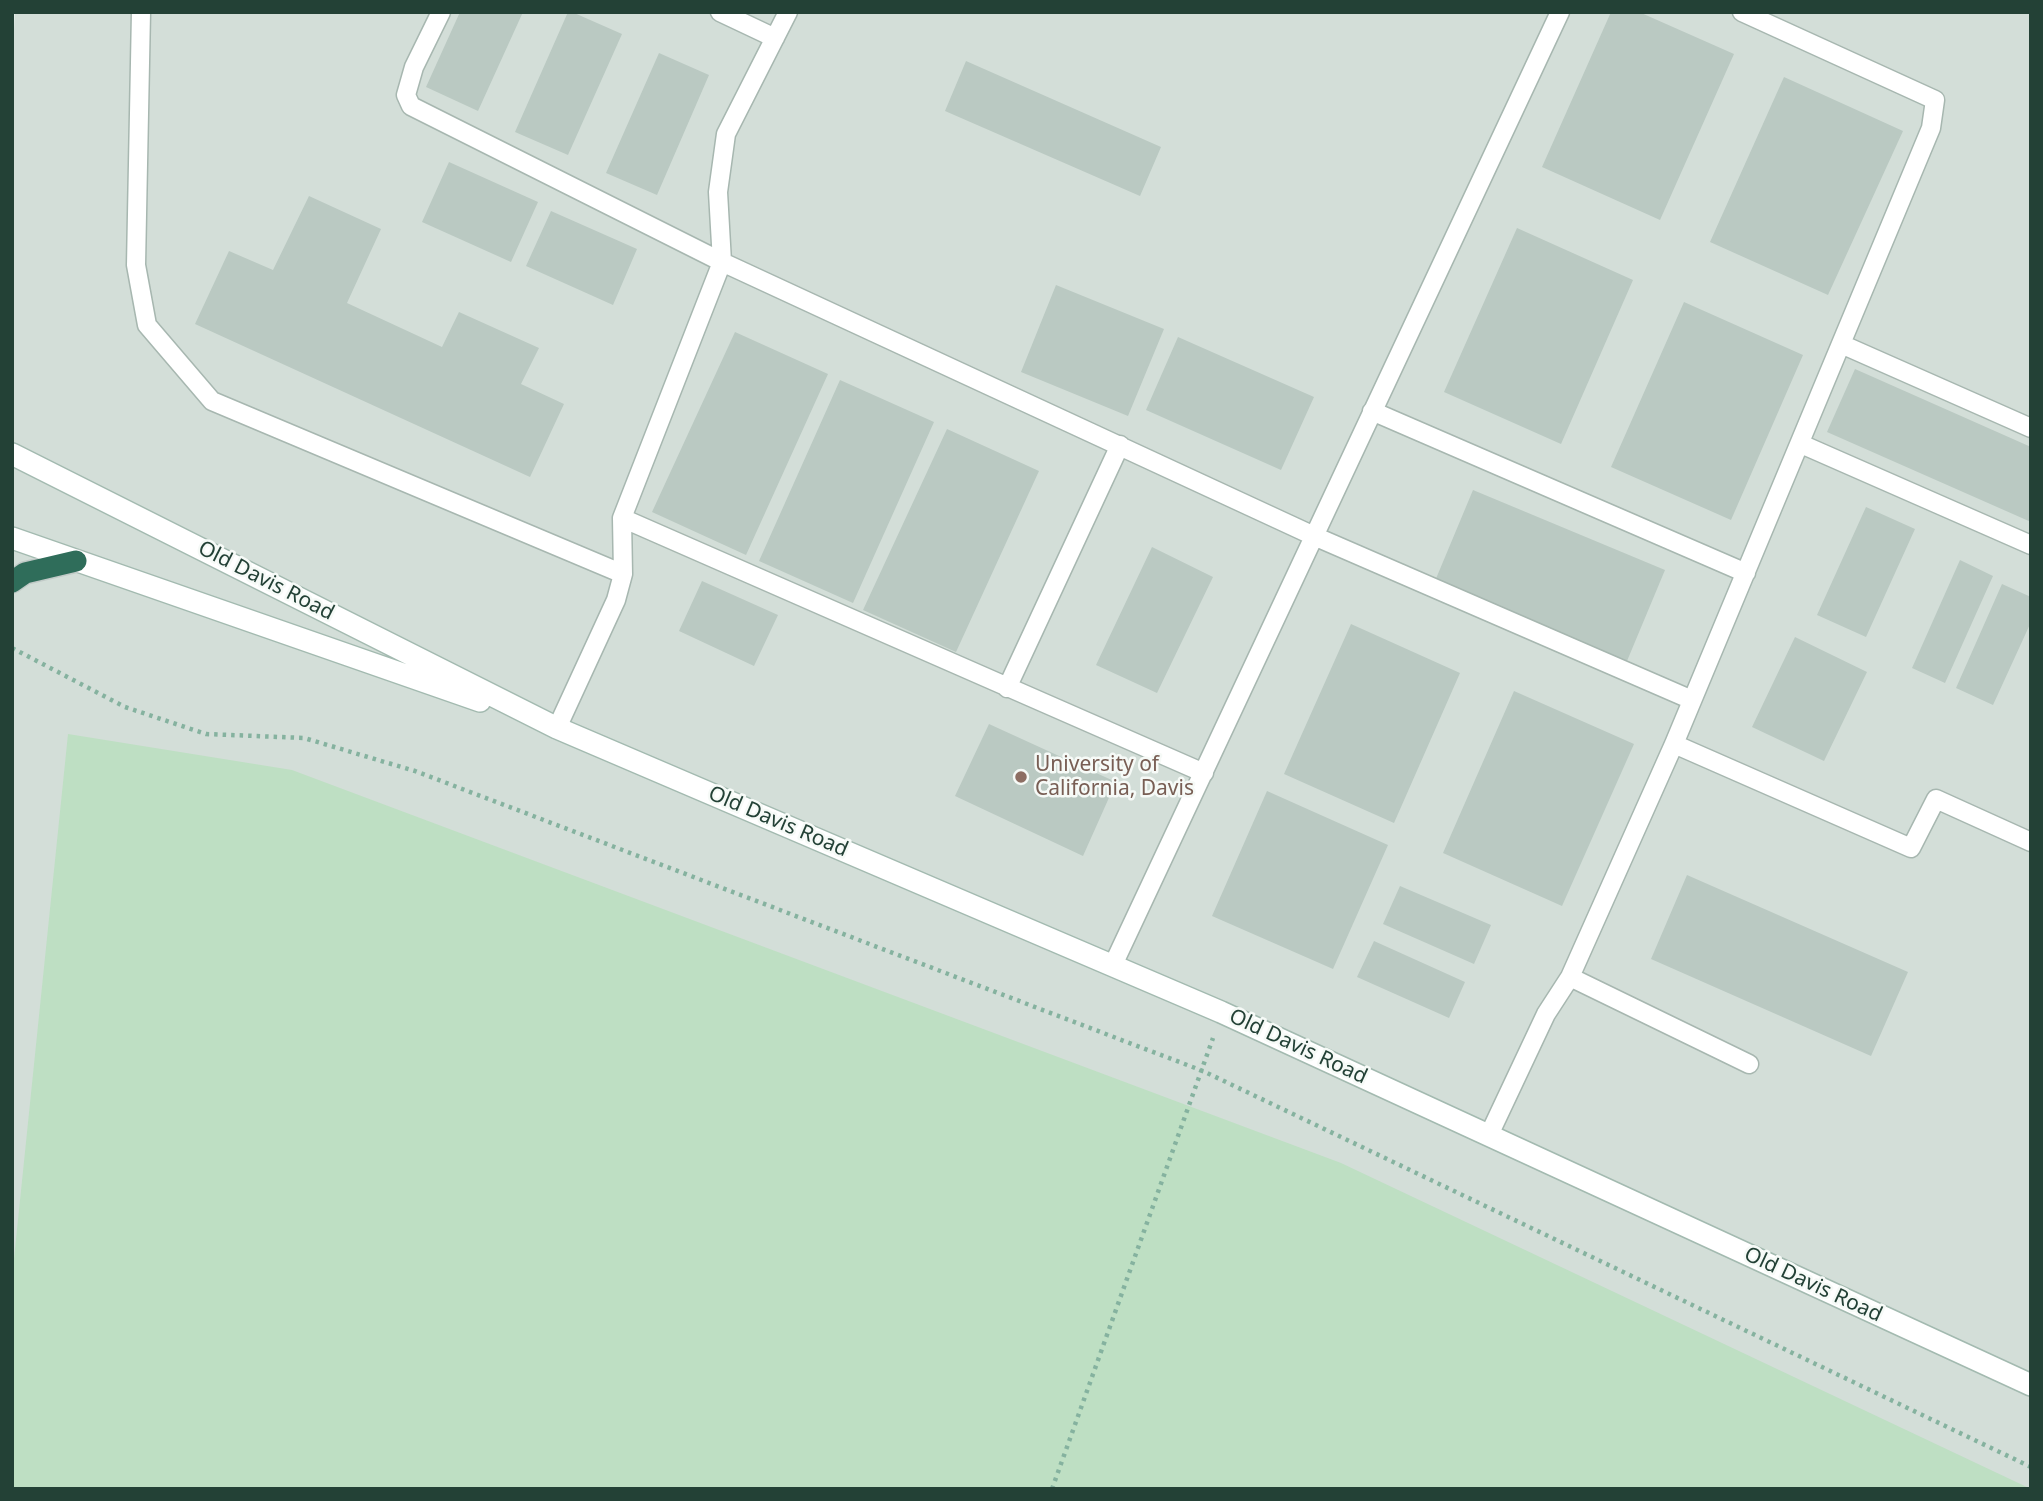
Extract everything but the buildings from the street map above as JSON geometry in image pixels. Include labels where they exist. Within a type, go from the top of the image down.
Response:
[{"type":"highway","points":[[12,582],[25,573],[76,561]]},
{"type":"street","name":"Old Davis Road","points":[[12,454],[557,728],[1221,1012],[2031,1385]]},
{"type":"street","name":"Old Davis Road","points":[[12,538],[557,728]]},
{"type":"lane","points":[[141,12],[136,265],[148,325],[212,401],[623,574]]},
{"type":"lane","points":[[441,12],[414,67],[406,95],[411,106],[722,262],[1314,536],[1692,700]]},
{"type":"lane","points":[[720,12],[775,38]]},
{"type":"lane","points":[[557,728],[616,600],[623,574],[622,518],[722,262],[718,192],[726,134],[788,12]]},
{"type":"lane","points":[[1113,965],[1560,12]]},
{"type":"lane","points":[[1489,1135],[1546,1014],[1570,977],[1674,744],[1931,128],[1935,100],[1742,12]]},
{"type":"lane","points":[[1841,344],[2031,428]]},
{"type":"lane","points":[[1373,411],[1745,573]]},
{"type":"lane","points":[[1801,444],[2031,545]]},
{"type":"lane","points":[[1007,688],[1119,446]]},
{"type":"lane","points":[[622,518],[1204,773]]},
{"type":"lane","points":[[1674,744],[1911,848],[1936,800],[2031,842]]},
{"type":"lane","points":[[1570,977],[1749,1064]]},
{"type":"path","points":[[12,648],[125,707],[206,734],[304,738],[415,771],[1203,1071],[2031,1467]]},
{"type":"path","points":[[1052,1489],[1203,1071],[1221,1012]]},
{"type":"shaded area","name":"University of California, Davis","points":[[15,12],[2031,12],[2031,1489],[12,1489],[12,64]]},
{"type":"green space","points":[[68,734],[292,770],[1341,1163],[2031,1489],[12,1489],[12,1278]]},
{"type":"place","name":"University of California, Davis","points":[[1021,777]]}]
